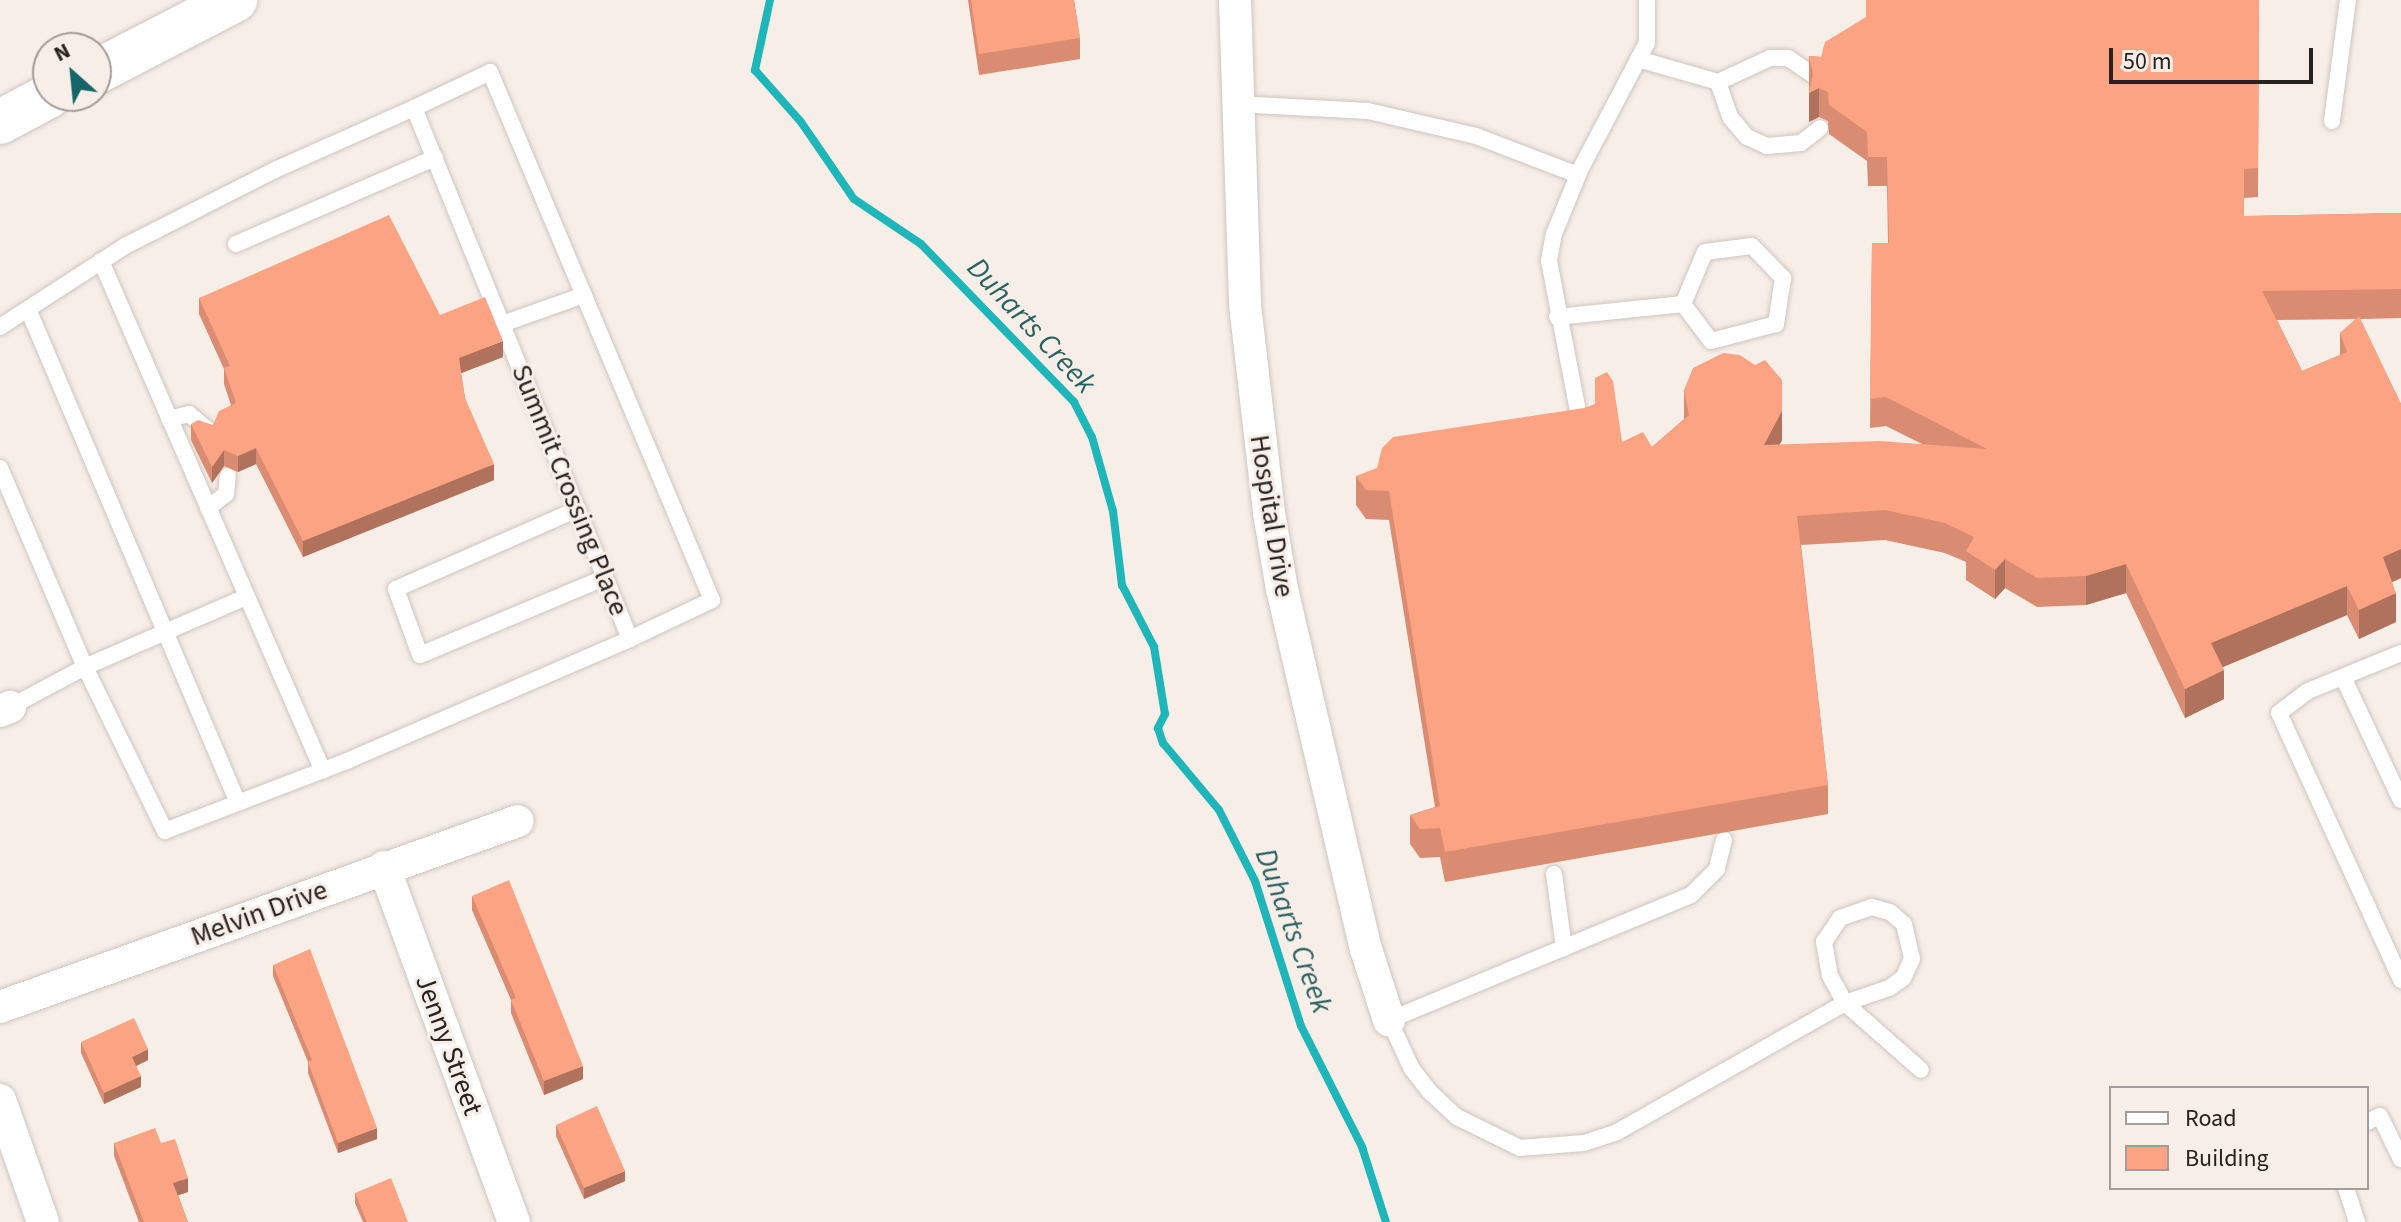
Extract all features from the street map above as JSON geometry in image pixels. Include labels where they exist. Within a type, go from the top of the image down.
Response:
[{"type":"street","points":[[112,64],[235,0]]},
{"type":"street","name":"Hospital Drive","points":[[1235,0],[1234,104],[1245,305],[1282,589],[1366,949],[1389,1020]]},
{"type":"street","points":[[0,122],[32,105]]},
{"type":"street","name":"Melvin Drive","points":[[0,1007],[518,821]]},
{"type":"street","name":"Jenny Street","points":[[384,867],[514,1222]]},
{"type":"street","points":[[0,1100],[43,1222]]},
{"type":"lane","points":[[1581,427],[1557,317],[1549,261],[1554,234],[1578,175],[1647,43],[1647,0]]},
{"type":"lane","points":[[2332,121],[2348,0]]},
{"type":"lane","points":[[1638,59],[1718,82],[1770,58],[1788,58],[1816,77]]},
{"type":"lane","points":[[0,327],[101,261],[277,169],[490,72],[712,600],[630,639]]},
{"type":"lane","points":[[1718,82],[1730,117],[1747,137],[1767,146],[1801,143],[1820,128]]},
{"type":"lane","points":[[1234,104],[1368,111],[1476,136],[1578,175]]},
{"type":"lane","name":"Summit Crossing Place","points":[[85,667],[165,831],[323,771],[630,639],[414,108]]},
{"type":"lane","points":[[236,244],[435,158]]},
{"type":"lane","points":[[1752,246],[1783,278],[1776,324],[1750,331],[1711,341],[1683,304],[1705,252],[1752,246]]},
{"type":"lane","points":[[101,261],[323,771]]},
{"type":"lane","points":[[502,324],[584,295]]},
{"type":"lane","points":[[1557,317],[1683,304]]},
{"type":"lane","points":[[28,309],[168,630],[238,803]]},
{"type":"lane","points":[[169,419],[189,414],[209,431]]},
{"type":"lane","points":[[0,468],[85,667]]},
{"type":"lane","points":[[208,508],[226,494],[228,476]]},
{"type":"lane","points":[[578,509],[396,589],[420,655],[604,578]]},
{"type":"lane","points":[[3,707],[85,667],[246,597]]},
{"type":"lane","points":[[2401,653],[2308,691],[2279,713],[2401,980]]},
{"type":"lane","points":[[2343,677],[2401,800]]},
{"type":"lane","points":[[1724,840],[1717,869],[1691,895],[1389,1020],[1412,1069],[1457,1117],[1520,1148],[1551,1148],[1617,1132],[1845,1003],[1882,992],[1903,978],[1912,959],[1911,940],[1890,912],[1872,907],[1854,910],[1831,927],[1825,959],[1845,1003],[1921,1070]]},
{"type":"lane","points":[[1554,874],[1564,948]]},
{"type":"lane","points":[[2369,1121],[2380,1116],[2401,1159]]},
{"type":"lane","points":[[2347,1190],[2357,1222]]},
{"type":"building","points":[[971,0],[1074,0],[1080,38],[979,54]]},
{"type":"building","points":[[1866,0],[2259,0],[2258,168],[2244,169],[2244,216],[2401,213],[2401,289],[2262,291],[2302,371],[2347,352],[2340,333],[2359,316],[2401,404],[2401,549],[2383,557],[2396,593],[2359,610],[2347,586],[2211,643],[2224,670],[2185,689],[2126,564],[2086,576],[2037,578],[2005,559],[1995,570],[1966,551],[1974,537],[1945,523],[1885,510],[1797,516],[1828,785],[1445,852],[1440,828],[1420,829],[1410,815],[1440,806],[1389,491],[1366,490],[1356,476],[1377,468],[1382,448],[1393,437],[1584,408],[1595,404],[1595,378],[1607,372],[1613,381],[1622,442],[1643,432],[1652,447],[1689,415],[1684,390],[1693,368],[1723,353],[1740,355],[1755,365],[1765,360],[1782,380],[1782,411],[1764,445],[1880,441],[1987,449],[1886,397],[1870,399],[1872,243],[1889,243],[1887,157],[1868,157],[1867,132],[1829,105],[1828,92],[1819,88],[1809,93],[1813,74],[1809,56],[1821,57],[1825,42],[1866,17]]},
{"type":"building","points":[[389,215],[440,315],[485,297],[503,341],[459,358],[465,398],[494,464],[303,541],[256,448],[238,456],[224,450],[212,467],[191,424],[198,420],[213,425],[219,411],[236,403],[224,368],[230,366],[199,298]]},
{"type":"building","points":[[509,880],[583,1066],[544,1081],[511,1000],[516,998],[472,896]]},
{"type":"building","points":[[310,949],[377,1128],[338,1143],[308,1062],[312,1060],[273,965]]},
{"type":"building","points":[[134,1018],[148,1049],[132,1057],[141,1076],[104,1093],[81,1042]]},
{"type":"building","points":[[597,1106],[625,1171],[584,1188],[556,1125]]},
{"type":"building","points":[[155,1128],[161,1143],[175,1139],[188,1178],[173,1183],[188,1222],[144,1222],[114,1143]]},
{"type":"building","points":[[391,1178],[408,1222],[367,1222],[355,1193]]},
{"type":"waterway","name":"Duharts Creek","points":[[770,0],[755,70],[801,122],[854,199],[921,244],[1074,402],[1092,437],[1113,511],[1122,585],[1154,647],[1165,714],[1158,728],[1163,743],[1219,810],[1255,881],[1301,1026],[1362,1147],[1386,1222]]}]
